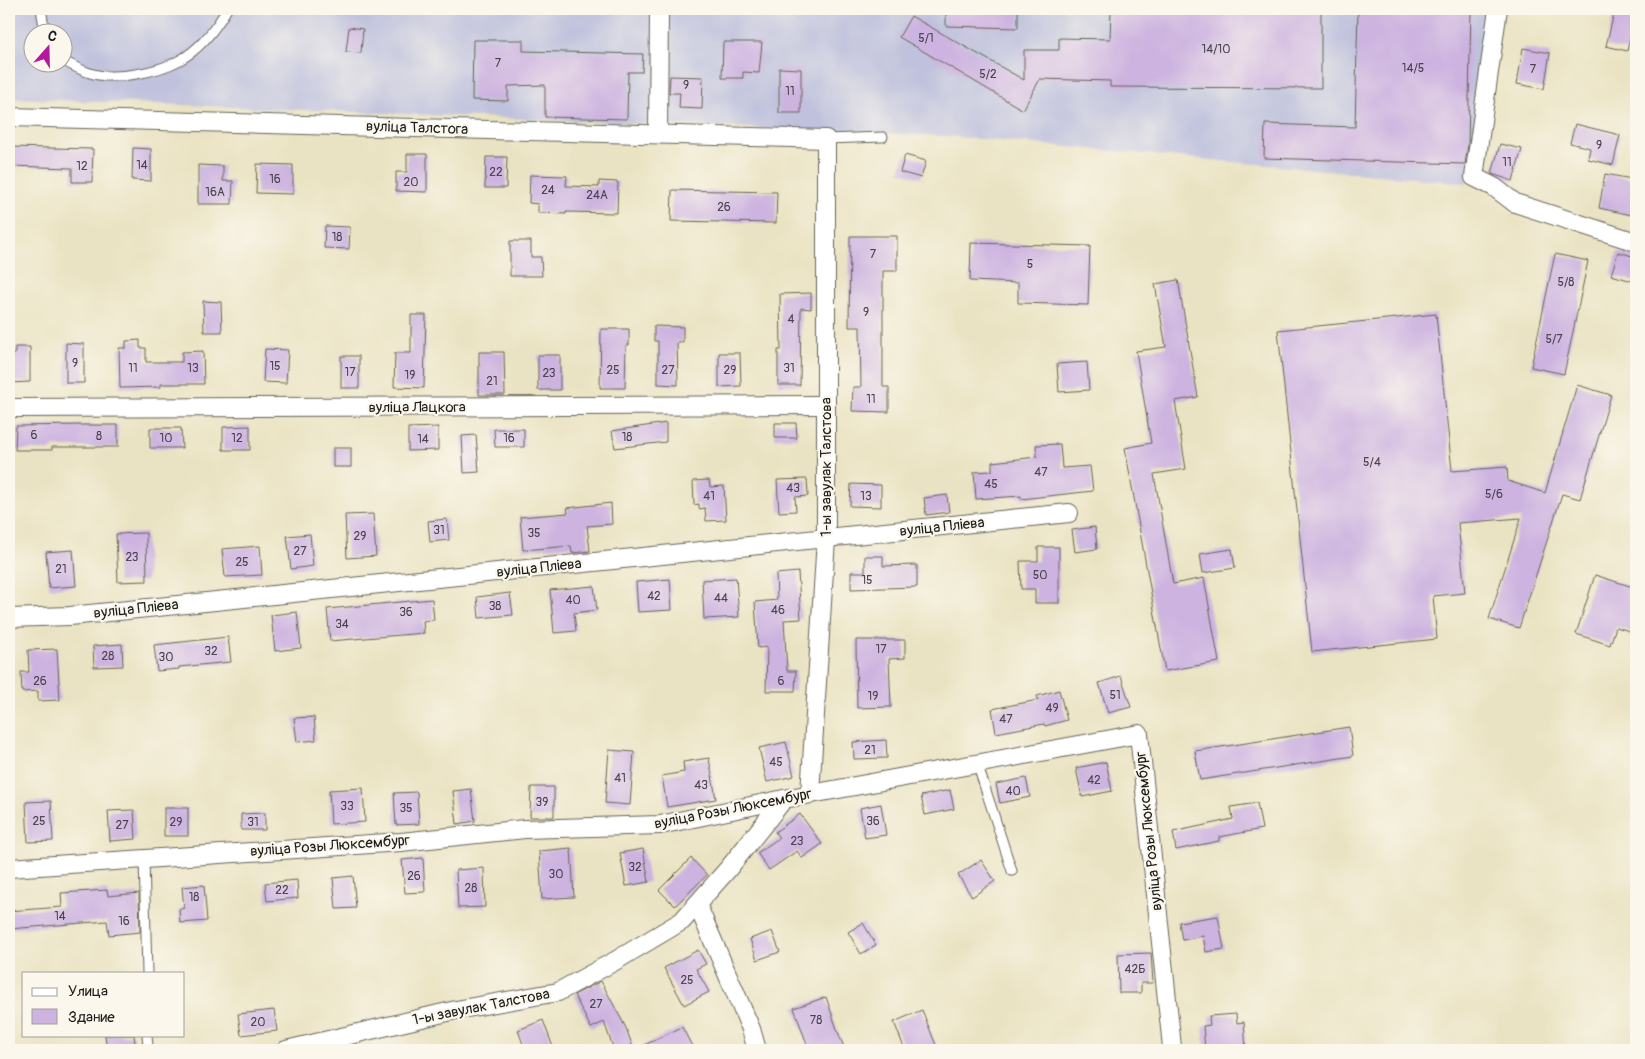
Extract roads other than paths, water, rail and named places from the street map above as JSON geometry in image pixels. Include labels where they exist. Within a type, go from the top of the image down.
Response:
[{"type":"street","points":[[658,134],[659,9]]},
{"type":"street","points":[[1498,9],[1474,178],[1494,187],[1515,203],[1636,242]]},
{"type":"street","name":"вуліца Талстога","points":[[9,117],[826,138]]},
{"type":"street","name":"1-ы завулак Талстова","points":[[810,794],[826,539],[826,138]]},
{"type":"street","name":"вуліца Лацкога","points":[[9,408],[826,405]]},
{"type":"street","name":"вуліца Пліева","points":[[9,618],[70,616],[1069,513]]},
{"type":"street","name":"вуліца Розы Люксембург","points":[[9,868],[401,842],[524,830],[660,825],[810,794],[1138,734],[1172,1047]]},
{"type":"street","name":"1-ы завулак Талстова","points":[[286,1050],[456,1010],[558,992],[682,921],[756,835],[784,799]]},
{"type":"street","points":[[697,904],[751,1029],[758,1050]]},
{"type":"lane","points":[[41,9],[43,22]]},
{"type":"lane","points":[[72,65],[91,74],[109,76],[154,70],[180,60],[197,48],[227,9]]},
{"type":"lane","points":[[826,138],[883,137]]},
{"type":"lane","points":[[977,763],[1012,871]]},
{"type":"lane","points":[[144,859],[147,972]]},
{"type":"lane","points":[[147,1036],[148,1047]]}]
